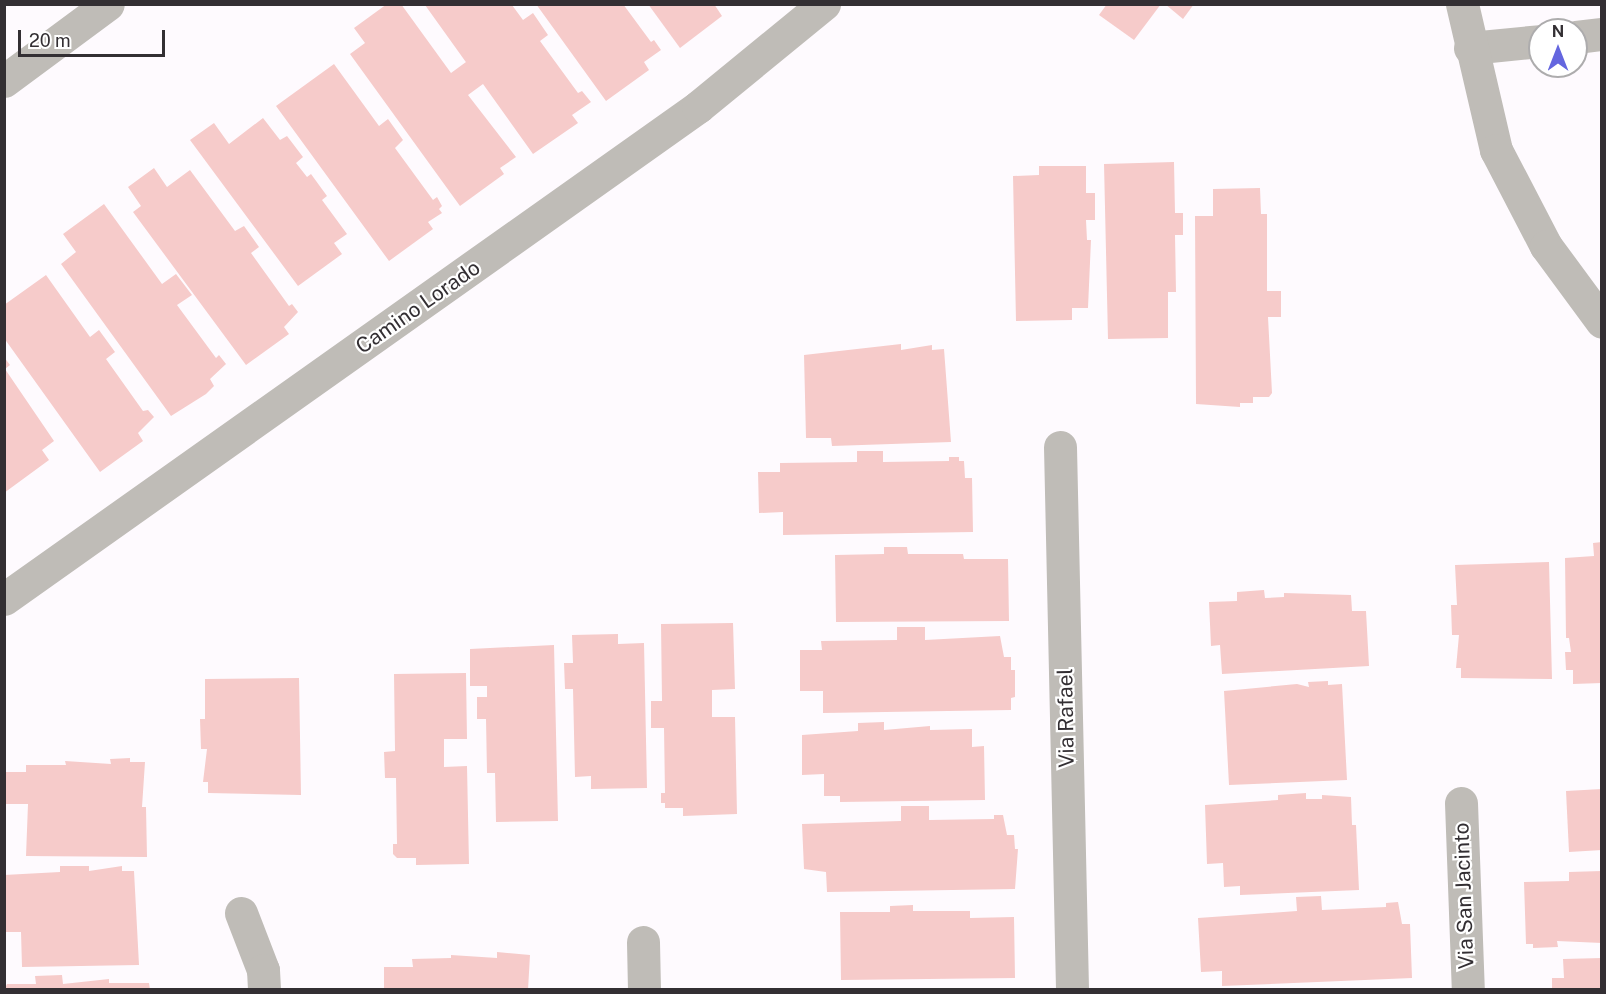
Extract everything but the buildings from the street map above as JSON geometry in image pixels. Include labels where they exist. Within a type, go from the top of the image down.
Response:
[{"type":"street","points":[[4,81],[108,4]]},
{"type":"street","name":"Camino Lorado","points":[[4,599],[698,107],[824,4]]},
{"type":"street","points":[[1462,4],[1470,48],[1496,150],[1546,246],[1602,322]]},
{"type":"street","points":[[1470,48],[1528,41]]},
{"type":"street","name":"Via Rafael","points":[[1060,447],[1072,990]]},
{"type":"street","name":"Via San Jacinto","points":[[1461,803],[1468,990]]},
{"type":"street","points":[[241,913],[264,970],[264,990]]},
{"type":"street","points":[[643,942],[644,990]]}]
